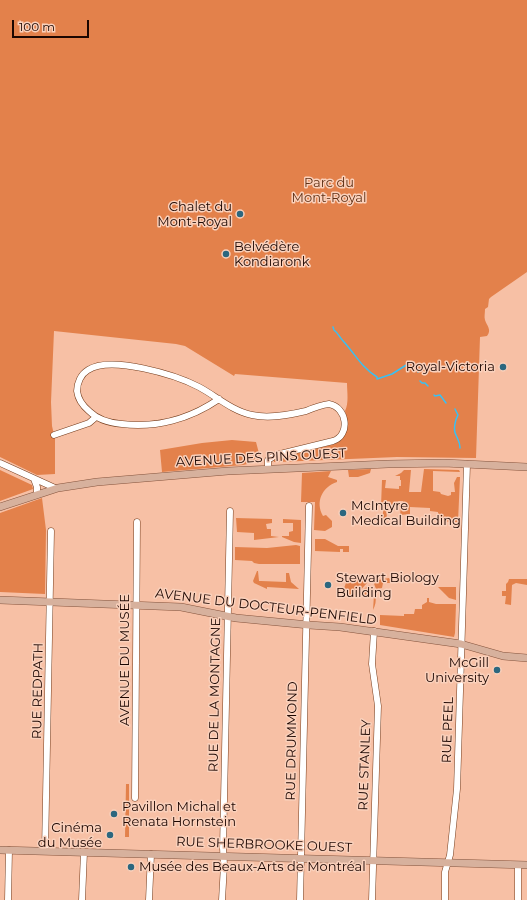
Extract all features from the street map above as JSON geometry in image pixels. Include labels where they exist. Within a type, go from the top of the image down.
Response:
[{"type":"main road","name":"AVENUE DES PINS OUEST","points":[[0,507],[55,488],[101,482],[228,471],[388,464],[467,464],[527,467]]},
{"type":"main road","name":"AVENUE DU DOCTEUR-PENFIELD","points":[[0,600],[183,608],[228,616],[306,625],[340,626],[461,644],[504,656],[527,658]]},
{"type":"main road","name":"RUE SHERBROOKE OUEST","points":[[0,850],[527,865]]},
{"type":"street","points":[[219,400],[187,416],[159,424],[126,424],[104,421],[96,418],[81,402],[78,396],[78,388],[80,379],[93,367],[102,365],[120,365],[156,371],[180,379],[196,385],[219,400],[245,413],[258,416],[286,415],[329,404],[341,411],[345,420],[345,425],[339,438],[333,441],[276,455],[268,460],[268,469]]},
{"type":"street","points":[[54,434],[89,423],[96,418]]},
{"type":"street","points":[[0,463],[55,488]]},
{"type":"street","name":"RUE PEEL","points":[[445,900],[445,872],[450,855],[457,790],[467,464]]},
{"type":"street","points":[[34,479],[37,487],[37,494]]},
{"type":"street","name":"RUE DRUMMOND","points":[[299,900],[298,867],[301,858],[308,506]]},
{"type":"street","name":"RUE DE LA MONTAGNE","points":[[221,900],[220,865],[223,856],[230,511]]},
{"type":"street","name":"AVENUE DU MUSÉE","points":[[135,798],[137,522]]},
{"type":"street","name":"RUE REDPATH","points":[[45,851],[51,531]]},
{"type":"street","name":"RUE STANLEY","points":[[372,900],[378,706],[372,661],[374,631]]},
{"type":"street","points":[[8,900],[9,850]]},
{"type":"street","points":[[82,900],[84,852]]},
{"type":"street","points":[[149,900],[150,854]]},
{"type":"street","points":[[518,864],[518,900]]},
{"type":"green space","name":"Parc du Mont-Royal","points":[[0,0],[527,0],[527,272],[491,297],[489,299],[488,307],[485,309],[485,319],[489,332],[487,336],[480,337],[476,458],[397,457],[274,462],[274,459],[279,457],[332,445],[341,440],[347,426],[345,411],[347,401],[347,383],[235,374],[234,376],[185,346],[54,331],[51,402],[52,426],[55,439],[55,474],[37,475],[0,457]]},
{"type":"green space","points":[[232,440],[256,442],[261,461],[243,465],[162,472],[160,450]]},
{"type":"green space","points":[[371,469],[370,473],[358,477],[349,477],[348,470]]},
{"type":"green space","points":[[424,469],[459,470],[460,472],[433,471],[433,491],[440,492],[441,494],[448,496],[451,495],[451,492],[455,492],[454,483],[457,477],[460,477],[458,522],[438,521],[438,512],[430,511],[430,508],[410,507],[410,514],[400,515],[401,506],[404,506],[403,501],[398,501],[400,506],[386,506],[387,519],[383,519],[383,507],[381,506],[382,480],[386,480],[385,488],[399,489],[399,486],[401,486],[400,476],[395,476],[404,470],[411,470],[409,492],[421,492]]},
{"type":"green space","points":[[0,470],[32,485],[33,489],[0,501]]},
{"type":"green space","points":[[331,471],[328,477],[337,480],[337,482],[327,487],[324,491],[321,496],[320,505],[323,516],[326,515],[332,521],[332,527],[325,531],[314,530],[315,502],[301,502],[302,473]]},
{"type":"green space","points":[[42,498],[46,530],[45,594],[0,592],[0,513]]},
{"type":"green space","points":[[236,518],[272,519],[272,523],[266,524],[267,529],[271,529],[271,536],[279,537],[254,540],[254,533],[237,532]]},
{"type":"green space","points":[[283,519],[301,520],[301,543],[282,537],[289,536],[289,532],[293,531],[293,523],[283,523]]},
{"type":"green space","points":[[315,539],[325,539],[338,546],[349,546],[349,552],[343,552],[343,549],[340,549],[340,552],[315,551]]},
{"type":"green space","points":[[296,545],[300,546],[300,564],[259,564],[252,561],[235,560],[235,547],[267,548]]},
{"type":"green space","points":[[257,571],[259,581],[286,582],[286,573],[289,573],[291,582],[299,589],[267,587],[267,589],[254,583],[253,581]]},
{"type":"green space","points":[[363,578],[367,583],[357,594],[344,595],[343,591],[347,580]]},
{"type":"green space","points":[[389,578],[393,583],[383,583],[382,588],[376,589],[373,581]]},
{"type":"green space","points":[[509,579],[527,579],[527,585],[516,583],[512,585],[511,605],[505,604],[506,596],[502,596],[502,591],[506,591],[506,584]]},
{"type":"green space","points":[[369,585],[376,597],[373,610],[374,595],[360,595],[360,592]]},
{"type":"green space","points":[[438,587],[456,587],[456,600],[449,598]]},
{"type":"green space","points":[[427,598],[429,598],[429,602],[436,604],[456,604],[454,637],[380,625],[380,615],[404,616],[404,614],[414,614],[415,609],[422,609],[422,605],[427,602]]},
{"type":"green space","points":[[126,784],[129,784],[129,837],[125,837]]},
{"type":"waterway","points":[[333,327],[359,361],[377,377],[377,379],[392,374],[411,362]]},
{"type":"waterway","points":[[420,381],[428,386]]},
{"type":"waterway","points":[[434,395],[440,395],[446,403]]},
{"type":"waterway","points":[[455,409],[458,415],[455,422],[455,433],[460,448]]},
{"type":"place","name":"Chalet du Mont-Royal","points":[[240,214]]},
{"type":"place","name":"Belvédère Kondiaronk","points":[[226,254]]},
{"type":"place","name":"Royal-Victoria","points":[[503,367]]},
{"type":"place","name":"McIntyre Medical Building","points":[[343,513]]},
{"type":"place","name":"Stewart Biology Building","points":[[328,585]]},
{"type":"place","name":"McGill University","points":[[497,670]]},
{"type":"place","name":"Pavillon Michal et Renata Hornstein","points":[[114,814]]},
{"type":"place","name":"Cinéma du Musée","points":[[110,835]]},
{"type":"place","name":"Musée des Beaux-Arts de Montréal","points":[[131,867]]}]
